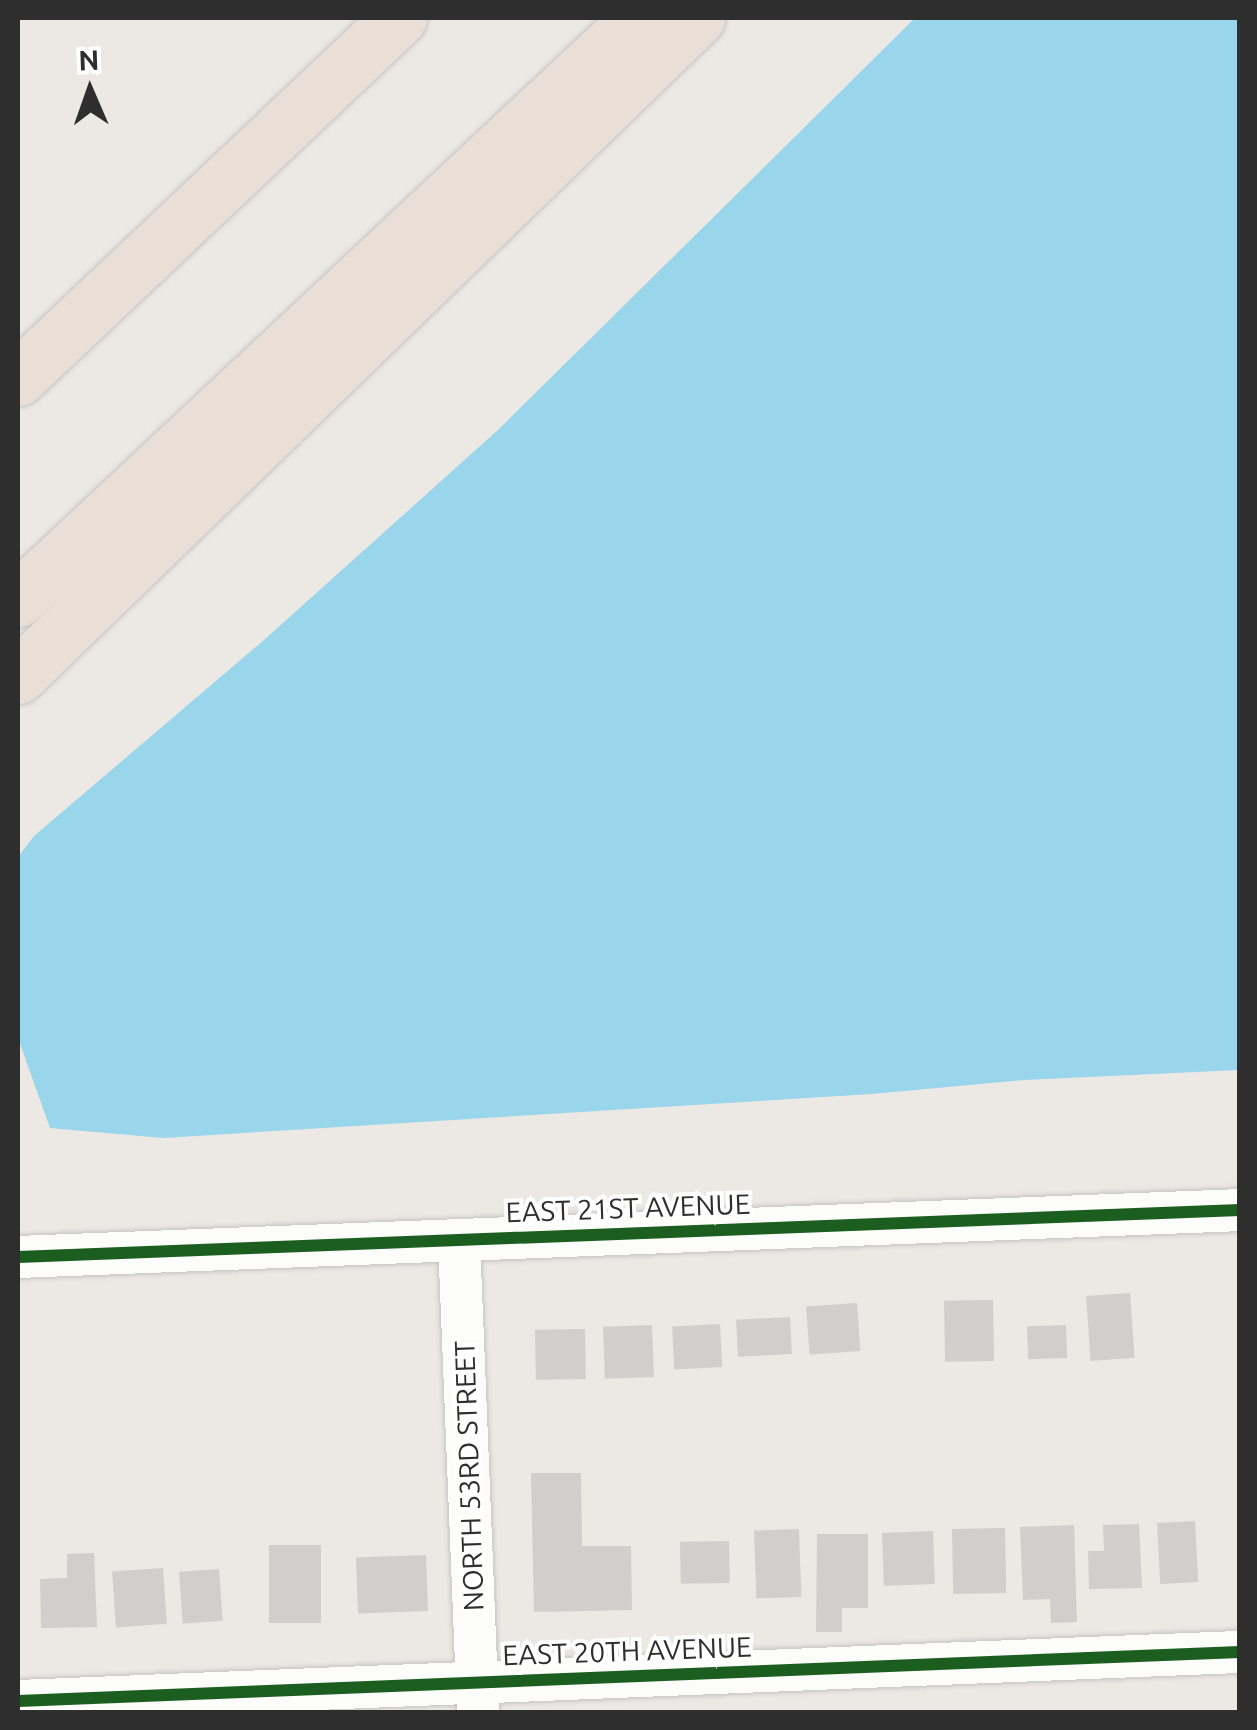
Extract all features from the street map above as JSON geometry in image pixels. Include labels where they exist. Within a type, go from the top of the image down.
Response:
[{"type":"highway","points":[[24,371],[399,18]]},
{"type":"highway","points":[[18,599],[639,18]]},
{"type":"highway","points":[[18,676],[697,18]]},
{"type":"street","name":"EAST 21ST AVENUE","points":[[18,1257],[1240,1210]]},
{"type":"street","name":"NORTH 53RD STREET","points":[[459,1240],[478,1698]]},
{"type":"street","name":"EAST 20TH AVENUE","points":[[18,1701],[478,1698],[1240,1652]]},
{"type":"water","points":[[915,18],[1239,18],[1239,1070],[1024,1080],[872,1094],[163,1138],[50,1128],[18,1038],[18,857],[34,836],[264,640],[499,429]]},
{"type":"building","points":[[1130,1293],[1135,1358],[1091,1361],[1086,1296]]},
{"type":"building","points":[[993,1300],[994,1361],[945,1362],[944,1301]]},
{"type":"building","points":[[857,1303],[860,1351],[809,1354],[806,1307]]},
{"type":"building","points":[[790,1317],[792,1354],[738,1357],[736,1320]]},
{"type":"building","points":[[720,1324],[722,1367],[674,1369],[672,1327]]},
{"type":"building","points":[[652,1325],[654,1377],[605,1379],[603,1327]]},
{"type":"building","points":[[1066,1325],[1067,1358],[1028,1359],[1027,1326]]},
{"type":"building","points":[[585,1329],[586,1379],[536,1380],[535,1330]]},
{"type":"building","points":[[531,1473],[581,1473],[582,1546],[631,1546],[632,1610],[534,1612]]},
{"type":"building","points":[[1195,1521],[1198,1582],[1160,1584],[1157,1523]]},
{"type":"building","points":[[1139,1524],[1142,1588],[1089,1589],[1088,1551],[1104,1551],[1103,1525]]},
{"type":"building","points":[[1074,1525],[1077,1622],[1051,1623],[1050,1599],[1023,1600],[1020,1527]]},
{"type":"building","points":[[1005,1528],[1006,1593],[953,1594],[952,1529]]},
{"type":"building","points":[[799,1529],[801,1597],[756,1599],[754,1531]]},
{"type":"building","points":[[933,1531],[935,1584],[884,1586],[882,1533]]},
{"type":"building","points":[[817,1534],[868,1534],[868,1608],[842,1608],[842,1632],[816,1632]]},
{"type":"building","points":[[729,1541],[730,1583],[681,1584],[680,1542]]},
{"type":"building","points":[[269,1545],[321,1545],[321,1623],[269,1623]]},
{"type":"building","points":[[94,1553],[97,1627],[41,1628],[40,1579],[67,1578],[67,1554]]},
{"type":"building","points":[[426,1555],[428,1611],[358,1613],[356,1557]]},
{"type":"building","points":[[163,1568],[167,1624],[116,1627],[112,1572]]},
{"type":"building","points":[[219,1569],[223,1621],[183,1624],[179,1572]]},
{"type":"cycle path","points":[[18,1257],[1240,1210]]},
{"type":"cycle path","points":[[18,1701],[1240,1652]]}]
